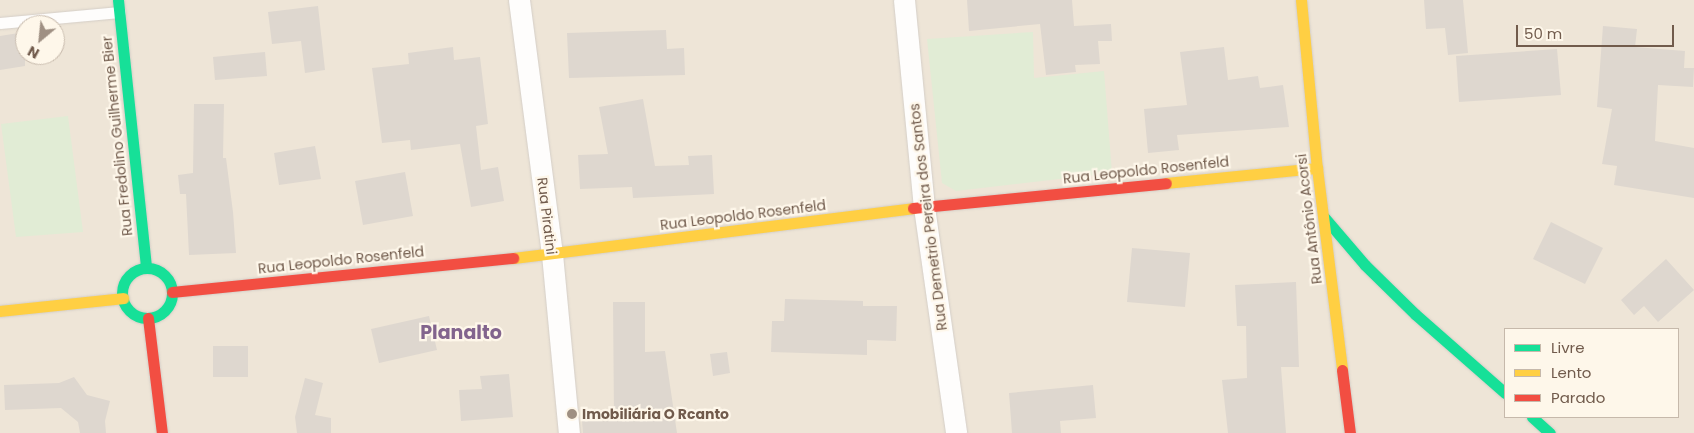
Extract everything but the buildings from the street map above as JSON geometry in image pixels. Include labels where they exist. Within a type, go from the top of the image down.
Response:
[{"type":"street","name":"Rua Fredolino Guilherme Bier","points":[[118,0],[146,268]]},
{"type":"street","name":"Rua Piratini","points":[[519,0],[552,254],[569,433]]},
{"type":"street","name":"Rua Demetrio Pereira dos Santos","points":[[904,0],[924,207],[956,433]]},
{"type":"street","name":"Rua Antônio Acorsi","points":[[1301,0],[1317,168],[1350,433]]},
{"type":"street","name":"Rua Leopoldo Rosenfeld","points":[[172,292],[552,254],[924,207],[1317,168]]},
{"type":"street","points":[[1324,217],[1364,265],[1408,308],[1504,392]]},
{"type":"street","points":[[146,268],[161,272],[172,292],[168,308],[155,317],[148,318],[132,313],[123,298],[125,282],[138,270],[146,268]]},
{"type":"street","points":[[0,311],[123,298]]},
{"type":"street","points":[[148,318],[162,433]]},
{"type":"street","points":[[1533,418],[1550,433]]},
{"type":"lane","points":[[0,23],[119,12]]},
{"type":"shaded area","points":[[0,0],[1694,0],[1694,433],[0,433]]},
{"type":"green space","points":[[1033,32],[1034,78],[1104,71],[1112,173],[956,191],[942,183],[927,39]]},
{"type":"green space","points":[[68,116],[83,232],[16,237],[1,124]]},
{"type":"traffic: fast","points":[[118,0],[146,268]]},
{"type":"traffic: fast","points":[[1324,217],[1365,265],[1415,314],[1504,392]]},
{"type":"traffic: fast","points":[[147,268],[156,270],[167,279],[172,293],[170,302],[161,313],[147,318],[138,316],[127,307],[122,293],[124,284],[133,273],[147,268]]},
{"type":"traffic: fast","points":[[1533,418],[1550,433]]},
{"type":"traffic: slow","points":[[1301,0],[1317,168],[1342,370]]},
{"type":"traffic: slow","points":[[1166,183],[1317,168]]},
{"type":"traffic: slow","points":[[513,258],[913,208]]},
{"type":"traffic: slow","points":[[0,311],[123,298]]},
{"type":"traffic: jam","points":[[913,208],[1166,183]]},
{"type":"traffic: jam","points":[[172,292],[513,258]]},
{"type":"traffic: jam","points":[[148,318],[162,433]]},
{"type":"traffic: jam","points":[[1342,370],[1350,433]]},
{"type":"place","name":"Imobiliária O Rcanto","points":[[572,414]]},
{"type":"district","name":"Planalto","points":[[461,333]]}]
